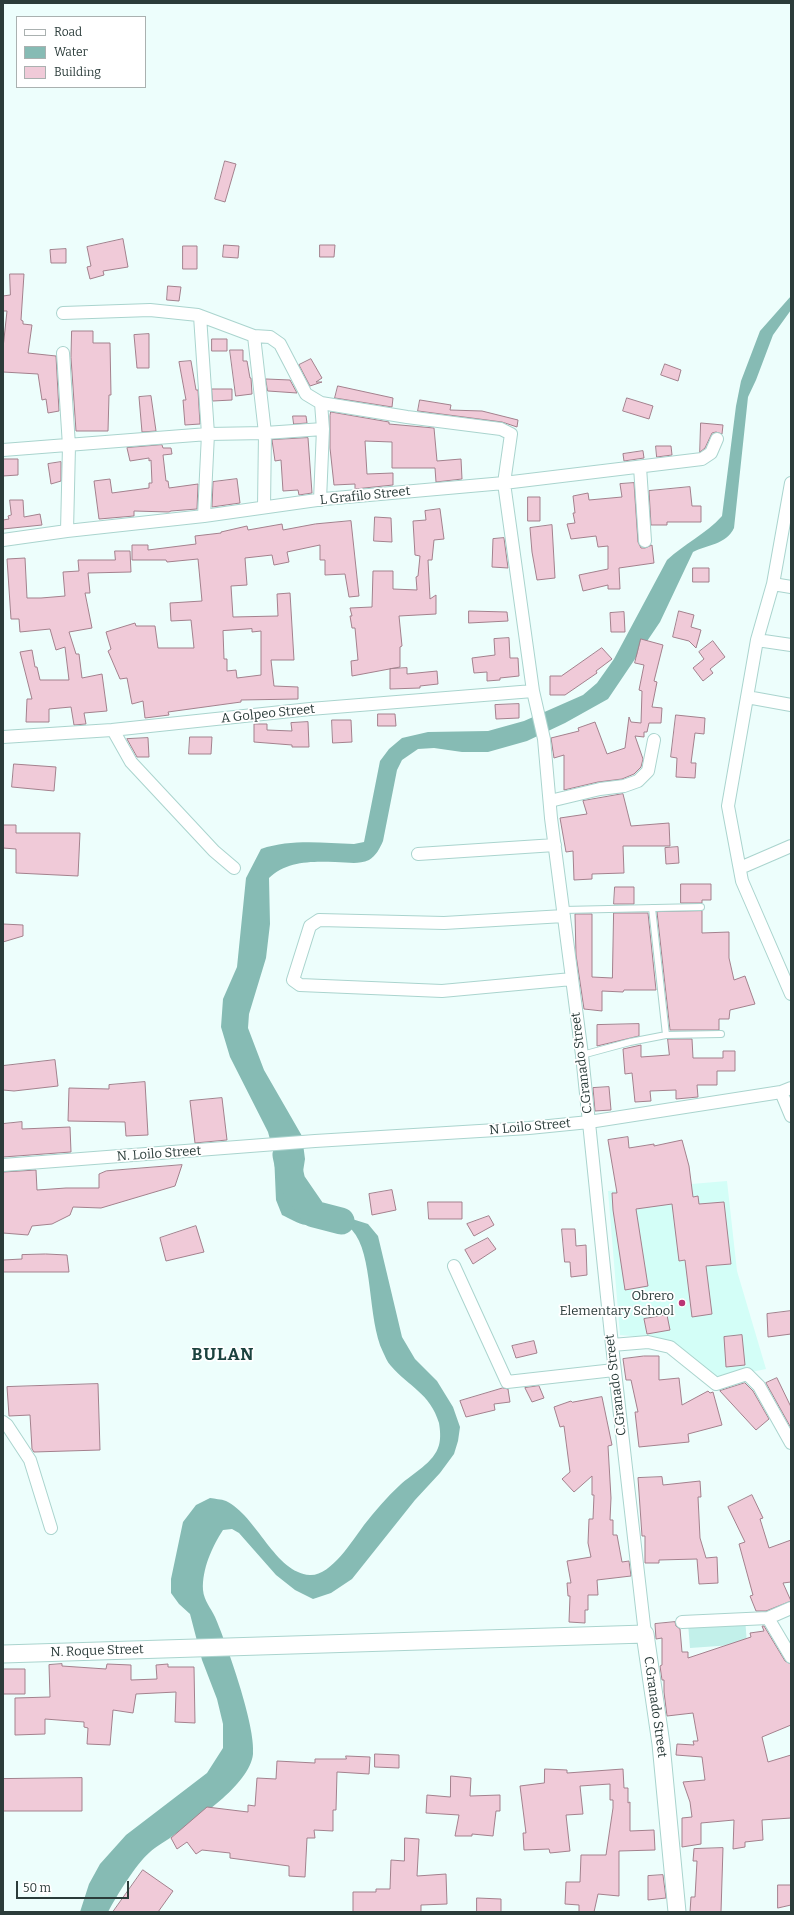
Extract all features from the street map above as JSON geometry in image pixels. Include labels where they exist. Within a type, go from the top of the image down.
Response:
[{"type":"street","points":[[63,313],[150,310],[200,316],[254,336],[270,337],[280,344],[306,394],[321,402],[323,429],[320,500]]},
{"type":"street","points":[[200,316],[208,434],[204,516]]},
{"type":"street","points":[[254,336],[265,433],[264,507]]},
{"type":"street","points":[[63,353],[69,446],[67,530]]},
{"type":"street","name":"C.Granado Street","points":[[321,402],[407,418],[501,429],[510,434],[504,483],[533,691],[544,739],[554,844],[582,1055],[614,1370],[661,1744],[677,1912]]},
{"type":"street","points":[[3,450],[208,434],[265,433],[323,429]]},
{"type":"street","name":"L Grafilo Street","points":[[3,540],[67,530],[204,516],[320,500],[504,483],[702,459],[711,453],[717,439]]},
{"type":"street","points":[[640,466],[645,541]]},
{"type":"street","points":[[791,483],[788,521],[758,640],[728,806],[742,881],[786,968],[791,994]]},
{"type":"street","points":[[773,584],[791,587]]},
{"type":"street","points":[[758,640],[791,645]]},
{"type":"street","name":"A Golpeo Street","points":[[3,737],[114,730],[310,709],[533,691]]},
{"type":"street","points":[[747,697],[791,705]]},
{"type":"street","points":[[114,730],[131,762],[214,852],[234,868]]},
{"type":"street","points":[[550,801],[600,789],[624,786],[638,781],[648,771],[654,740]]},
{"type":"street","points":[[418,854],[554,844]]},
{"type":"street","points":[[740,868],[791,846]]},
{"type":"street","points":[[563,913],[444,923],[319,920],[310,926],[293,980],[300,985],[442,991],[572,979]]},
{"type":"street","points":[[786,1090],[791,1116]]},
{"type":"street","name":"N Loilo Street","points":[[315,1141],[529,1128],[589,1122],[786,1090]]},
{"type":"street","name":"N. Loilo Street","points":[[3,1166],[315,1141]]},
{"type":"street","points":[[454,1266],[507,1382],[614,1370]]},
{"type":"street","points":[[612,1345],[648,1342],[670,1347],[716,1384],[747,1374],[759,1386],[791,1442]]},
{"type":"street","points":[[3,1422],[7,1425],[30,1460],[51,1528]]},
{"type":"street","points":[[682,1622],[768,1618],[791,1608]]},
{"type":"street","points":[[768,1618],[791,1657]]},
{"type":"street","name":"N. Roque Street","points":[[3,1654],[646,1634]]},
{"type":"lane","points":[[563,913],[701,906]]},
{"type":"lane","points":[[652,908],[666,1035]]},
{"type":"lane","points":[[582,1055],[630,1042],[666,1035],[721,1034]]},
{"type":"shaded area","name":"Obrero Elementary School","points":[[727,1181],[737,1271],[766,1369],[718,1379],[670,1340],[620,1335],[608,1191]]},
{"type":"shaded area","points":[[745,1618],[747,1644],[690,1648],[688,1623]]},
{"type":"water","points":[[791,296],[791,310],[773,335],[748,397],[734,528],[727,538],[722,541],[693,552],[660,622],[608,699],[565,723],[527,741],[488,752],[462,752],[434,748],[418,749],[402,760],[397,770],[383,841],[378,852],[374,856],[365,862],[356,863],[300,863],[283,868],[269,878],[270,924],[266,958],[249,1014],[248,1028],[264,1070],[302,1136],[305,1159],[302,1178],[296,1193],[298,1202],[368,1224],[378,1236],[402,1337],[415,1359],[437,1381],[453,1407],[460,1427],[458,1441],[454,1454],[440,1473],[415,1500],[352,1579],[331,1593],[313,1599],[295,1590],[276,1575],[239,1533],[232,1529],[223,1530],[208,1558],[204,1574],[203,1590],[205,1598],[215,1617],[240,1686],[253,1741],[253,1754],[250,1766],[232,1790],[193,1822],[154,1848],[145,1857],[127,1880],[108,1912],[80,1912],[89,1884],[100,1864],[126,1835],[207,1773],[223,1748],[223,1724],[217,1699],[202,1660],[190,1614],[179,1604],[171,1593],[171,1579],[183,1522],[196,1505],[210,1498],[226,1501],[237,1508],[286,1565],[298,1572],[310,1575],[318,1574],[333,1564],[390,1494],[433,1457],[440,1442],[439,1423],[430,1404],[425,1397],[391,1366],[383,1352],[374,1322],[364,1255],[359,1241],[352,1230],[337,1225],[306,1225],[300,1223],[282,1215],[276,1200],[274,1154],[268,1132],[230,1057],[221,1027],[223,999],[237,967],[246,878],[261,849],[295,843],[354,844],[364,842],[380,761],[389,749],[402,738],[428,732],[488,731],[524,721],[583,695],[597,683],[614,659],[667,560],[709,528],[722,516],[736,406],[741,381],[760,331]]},
{"type":"building","points":[[225,161],[236,164],[225,202],[215,199]]},
{"type":"building","points":[[123,239],[128,267],[103,271],[104,275],[90,279],[87,267],[91,266],[87,247]]},
{"type":"building","points":[[224,245],[239,246],[238,258],[223,257]]},
{"type":"building","points":[[320,245],[335,245],[334,257],[320,257]]},
{"type":"building","points":[[183,246],[197,246],[197,269],[183,269]]},
{"type":"building","points":[[66,249],[66,263],[51,263],[50,250]]},
{"type":"building","points":[[10,274],[24,274],[21,320],[23,321],[23,324],[32,325],[28,353],[56,356],[59,411],[48,413],[46,399],[42,400],[38,374],[3,372],[3,348],[7,311],[3,311],[3,296],[10,295]]},
{"type":"building","points":[[168,286],[181,287],[179,301],[167,300]]},
{"type":"building","points":[[72,331],[93,331],[93,343],[110,343],[111,395],[109,395],[108,431],[76,431],[71,358]]},
{"type":"building","points":[[149,334],[149,368],[137,368],[134,335]]},
{"type":"building","points":[[212,339],[227,339],[227,351],[212,351]]},
{"type":"building","points":[[230,350],[243,350],[243,361],[247,361],[251,378],[252,394],[236,396]]},
{"type":"building","points":[[311,359],[322,378],[316,382],[322,382],[310,386],[299,365]]},
{"type":"building","points":[[191,361],[196,390],[198,390],[200,424],[185,425],[183,400],[186,400],[179,362]]},
{"type":"building","points":[[665,364],[681,370],[678,381],[661,375]]},
{"type":"building","points":[[266,379],[290,380],[297,393],[268,391]]},
{"type":"building","points":[[338,386],[393,398],[392,407],[335,398]]},
{"type":"building","points":[[212,389],[232,389],[232,400],[213,401]]},
{"type":"building","points":[[151,396],[156,431],[142,432],[139,397]]},
{"type":"building","points":[[627,398],[653,406],[649,419],[623,411]]},
{"type":"building","points":[[420,400],[451,405],[450,410],[482,411],[518,420],[517,427],[502,422],[418,411]]},
{"type":"building","points":[[331,412],[389,422],[389,424],[434,428],[437,461],[461,459],[462,479],[436,482],[435,468],[392,468],[392,442],[365,441],[367,474],[393,473],[393,485],[355,489],[355,484],[334,485],[330,448]]},
{"type":"building","points":[[293,416],[306,416],[307,423],[294,424]]},
{"type":"building","points":[[701,423],[723,425],[722,434],[716,432],[712,433],[705,448],[700,452]]},
{"type":"building","points":[[308,438],[312,493],[299,495],[298,490],[283,491],[281,460],[275,461],[272,440]]},
{"type":"building","points":[[162,445],[163,448],[171,448],[172,454],[163,455],[166,481],[168,481],[169,488],[198,484],[197,509],[169,512],[134,511],[134,516],[99,519],[94,481],[110,479],[112,493],[149,488],[149,483],[152,483],[151,460],[149,461],[149,458],[130,461],[127,448]]},
{"type":"building","points":[[656,446],[671,446],[672,455],[657,457]]},
{"type":"building","points":[[643,451],[644,458],[624,461],[623,454]]},
{"type":"building","points":[[3,459],[18,459],[18,475],[3,476]]},
{"type":"building","points":[[61,462],[61,481],[51,484],[48,464]]},
{"type":"building","points":[[237,479],[240,503],[212,507],[213,482]]},
{"type":"building","points":[[634,483],[638,542],[641,548],[652,545],[654,563],[619,568],[620,589],[608,589],[608,585],[583,591],[579,575],[608,569],[608,546],[598,547],[596,536],[571,539],[567,524],[575,523],[573,513],[575,513],[573,496],[588,493],[589,500],[622,497],[620,484]]},
{"type":"building","points":[[690,487],[692,506],[701,506],[701,522],[667,522],[667,525],[651,525],[649,491]]},
{"type":"building","points":[[528,497],[540,497],[540,521],[528,521]]},
{"type":"building","points":[[10,500],[23,500],[24,517],[40,514],[42,525],[3,529],[3,520],[9,519],[8,516],[11,515]]},
{"type":"building","points":[[440,509],[444,539],[434,540],[432,560],[428,560],[430,599],[436,595],[436,614],[399,616],[402,646],[400,647],[400,667],[352,676],[351,661],[358,660],[355,628],[352,628],[350,608],[372,607],[373,571],[393,571],[393,589],[417,590],[416,577],[418,576],[420,556],[415,555],[413,521],[426,520],[425,511]]},
{"type":"building","points":[[375,517],[391,518],[392,542],[374,541]]},
{"type":"building","points":[[351,521],[359,596],[349,597],[345,574],[325,575],[325,560],[320,560],[320,545],[287,552],[289,562],[274,565],[272,555],[245,558],[247,585],[231,586],[233,617],[278,616],[277,594],[290,593],[294,660],[271,660],[274,686],[298,687],[298,699],[241,700],[241,702],[168,712],[169,715],[145,718],[143,701],[132,704],[127,678],[120,679],[108,651],[111,649],[106,632],[135,623],[136,626],[155,626],[158,648],[194,648],[191,620],[171,621],[170,603],[202,601],[198,559],[167,562],[166,560],[132,560],[132,545],[148,545],[148,550],[196,544],[195,536],[221,533],[247,526],[248,530],[282,524],[283,530],[315,524]],"holes":[[[252,629],[252,632],[261,631],[261,675],[237,678],[236,670],[227,671],[227,659],[224,659],[223,631]]]},
{"type":"building","points":[[552,525],[555,578],[537,580],[532,552],[530,528]]},
{"type":"building","points":[[504,538],[508,568],[492,567],[493,539]]},
{"type":"building","points":[[115,551],[130,551],[131,572],[88,573],[90,593],[85,593],[92,628],[69,632],[76,654],[79,654],[82,678],[102,674],[107,711],[84,713],[86,724],[74,725],[71,707],[49,709],[49,722],[26,722],[27,699],[32,699],[20,652],[32,650],[35,667],[37,667],[40,680],[69,680],[65,647],[56,650],[50,629],[20,632],[19,619],[11,619],[7,559],[25,558],[27,598],[41,598],[65,596],[63,572],[79,571],[78,560],[115,560]]},
{"type":"building","points":[[693,568],[709,568],[709,582],[693,582]]},
{"type":"building","points":[[469,611],[507,612],[508,621],[469,623]]},
{"type":"building","points":[[679,611],[694,615],[691,627],[701,630],[696,648],[689,641],[673,637]]},
{"type":"building","points":[[624,612],[625,632],[611,632],[610,613]]},
{"type":"building","points":[[509,638],[510,658],[518,658],[519,676],[487,681],[487,672],[474,673],[472,658],[495,655],[494,639]]},
{"type":"building","points":[[641,639],[663,645],[654,681],[657,682],[652,707],[662,708],[661,723],[649,723],[647,732],[644,732],[644,737],[635,736],[643,759],[641,767],[634,774],[622,779],[598,782],[564,790],[564,755],[554,758],[551,738],[579,731],[578,728],[595,722],[607,754],[625,748],[629,717],[631,722],[641,723],[642,691],[639,690],[644,665],[635,663]]},
{"type":"building","points":[[713,641],[725,657],[710,669],[713,673],[703,681],[693,668],[704,659],[699,652]]},
{"type":"building","points":[[602,648],[612,659],[596,671],[597,673],[565,695],[550,695],[550,676],[561,676]]},
{"type":"building","points":[[407,668],[407,674],[437,671],[438,684],[420,686],[420,688],[390,689],[390,669]]},
{"type":"building","points":[[519,704],[519,718],[496,719],[495,705]]},
{"type":"building","points":[[378,714],[395,714],[396,726],[378,726]]},
{"type":"building","points":[[676,715],[705,718],[704,734],[695,733],[691,763],[696,763],[695,778],[676,777],[677,758],[671,757]]},
{"type":"building","points":[[332,720],[351,720],[352,742],[333,743]]},
{"type":"building","points":[[308,722],[309,747],[292,747],[292,745],[254,742],[254,724],[267,724],[267,730],[292,731],[291,723]]},
{"type":"building","points":[[190,737],[212,737],[211,754],[189,754]]},
{"type":"building","points":[[148,738],[149,757],[137,757],[127,739]]},
{"type":"building","points":[[14,764],[56,767],[54,791],[12,787]]},
{"type":"building","points":[[623,794],[631,826],[669,823],[670,846],[623,846],[624,873],[592,874],[592,879],[574,880],[573,851],[566,852],[560,818],[587,814],[583,801]]},
{"type":"building","points":[[3,825],[16,825],[16,833],[80,833],[78,876],[16,873],[16,849],[3,848]]},
{"type":"building","points":[[678,847],[679,863],[666,864],[665,848]]},
{"type":"building","points":[[681,884],[711,884],[711,900],[702,900],[702,903],[681,903]]},
{"type":"building","points":[[615,887],[634,887],[634,904],[614,904]]},
{"type":"building","points":[[702,911],[702,933],[729,932],[729,958],[734,980],[745,976],[755,1004],[730,1010],[729,1019],[719,1019],[719,1030],[670,1030],[657,912]]},
{"type":"building","points":[[614,913],[648,913],[656,990],[624,990],[623,992],[602,991],[602,1011],[584,1009],[576,955],[575,914],[592,914],[592,977],[612,978]]},
{"type":"building","points":[[3,924],[23,925],[23,936],[3,942]]},
{"type":"building","points":[[639,1024],[639,1036],[597,1046],[597,1025]]},
{"type":"building","points":[[668,1039],[692,1039],[693,1058],[723,1058],[723,1051],[735,1051],[735,1071],[717,1071],[717,1085],[697,1085],[698,1097],[676,1099],[676,1090],[650,1091],[651,1101],[635,1102],[632,1073],[625,1074],[623,1049],[641,1045],[641,1057],[669,1055]]},
{"type":"building","points":[[55,1060],[58,1086],[14,1091],[3,1090],[3,1066]]},
{"type":"building","points":[[145,1082],[148,1135],[126,1136],[125,1122],[68,1121],[69,1088],[109,1089],[109,1085]]},
{"type":"building","points":[[609,1087],[611,1110],[595,1111],[593,1088]]},
{"type":"building","points":[[222,1098],[227,1140],[195,1143],[190,1101]]},
{"type":"building","points":[[22,1122],[22,1129],[70,1127],[71,1152],[3,1157],[3,1124]]},
{"type":"building","points":[[628,1137],[629,1148],[654,1144],[654,1146],[682,1140],[689,1166],[693,1197],[698,1196],[699,1204],[724,1202],[731,1264],[706,1266],[712,1314],[692,1317],[685,1260],[679,1261],[672,1204],[636,1209],[648,1286],[625,1290],[613,1210],[612,1193],[617,1193],[608,1140]]},
{"type":"building","points":[[182,1165],[175,1186],[101,1208],[73,1207],[70,1215],[52,1224],[32,1226],[28,1235],[3,1233],[3,1172],[36,1170],[37,1190],[99,1188],[99,1174],[106,1171]]},
{"type":"building","points":[[392,1190],[396,1210],[372,1215],[369,1194]]},
{"type":"building","points":[[428,1202],[462,1202],[462,1219],[429,1219]]},
{"type":"building","points":[[489,1216],[494,1225],[474,1236],[467,1224]]},
{"type":"building","points":[[196,1226],[204,1252],[166,1261],[160,1238]]},
{"type":"building","points":[[562,1229],[575,1229],[576,1246],[586,1245],[587,1275],[571,1277],[570,1262],[565,1262]]},
{"type":"building","points":[[488,1238],[496,1249],[473,1264],[465,1250]]},
{"type":"building","points":[[22,1255],[67,1255],[69,1272],[3,1272],[3,1260],[22,1259]]},
{"type":"building","points":[[791,1311],[791,1334],[768,1337],[767,1314]]},
{"type":"building","points":[[667,1315],[670,1330],[647,1334],[644,1319]]},
{"type":"building","points":[[742,1335],[745,1365],[726,1367],[724,1337]]},
{"type":"building","points":[[534,1341],[537,1353],[516,1358],[512,1346]]},
{"type":"building","points":[[644,1356],[659,1356],[659,1380],[679,1378],[682,1405],[708,1391],[710,1393],[713,1392],[722,1425],[688,1434],[689,1442],[639,1447],[635,1412],[638,1412],[631,1380],[626,1380],[623,1359]]},
{"type":"building","points":[[777,1378],[791,1407],[791,1428],[766,1383]]},
{"type":"building","points":[[745,1383],[753,1391],[769,1419],[756,1430],[720,1391]]},
{"type":"building","points":[[98,1384],[100,1450],[34,1452],[32,1449],[30,1415],[9,1416],[7,1387]]},
{"type":"building","points":[[539,1386],[544,1398],[532,1402],[525,1388]]},
{"type":"building","points":[[503,1388],[508,1389],[510,1402],[494,1404],[495,1410],[466,1417],[460,1401]]},
{"type":"building","points":[[602,1397],[612,1445],[608,1446],[611,1498],[610,1520],[613,1520],[613,1535],[617,1535],[622,1562],[629,1561],[631,1576],[597,1580],[598,1595],[588,1595],[588,1610],[585,1610],[585,1623],[569,1622],[570,1596],[568,1596],[567,1583],[571,1583],[567,1561],[591,1557],[588,1543],[589,1519],[593,1519],[594,1495],[592,1495],[592,1476],[574,1492],[562,1479],[570,1472],[564,1426],[560,1427],[554,1407],[571,1401]]},
{"type":"building","points":[[662,1477],[663,1485],[700,1481],[701,1497],[698,1497],[700,1538],[706,1558],[717,1557],[718,1583],[699,1584],[697,1559],[659,1560],[659,1563],[645,1563],[645,1536],[642,1536],[638,1478]]},
{"type":"building","points":[[752,1495],[763,1518],[760,1519],[769,1548],[791,1540],[791,1582],[783,1583],[791,1601],[766,1611],[756,1611],[750,1596],[753,1595],[739,1544],[745,1542],[728,1507]]},
{"type":"building","points":[[675,1622],[676,1626],[680,1629],[682,1652],[688,1652],[688,1658],[751,1637],[750,1633],[764,1631],[762,1626],[764,1626],[785,1661],[791,1664],[791,1725],[762,1737],[768,1762],[791,1755],[791,1818],[762,1820],[763,1840],[745,1842],[745,1847],[733,1849],[734,1820],[701,1823],[701,1844],[682,1847],[682,1818],[692,1817],[690,1802],[683,1782],[705,1780],[702,1757],[676,1755],[677,1744],[694,1745],[693,1741],[698,1741],[693,1713],[667,1716],[664,1680],[662,1680],[660,1666],[662,1665],[662,1638],[656,1639],[655,1624]]},
{"type":"building","points":[[62,1664],[62,1666],[106,1669],[107,1664],[131,1665],[131,1680],[157,1679],[156,1665],[168,1664],[168,1667],[194,1667],[195,1723],[175,1722],[176,1692],[136,1694],[133,1713],[113,1710],[110,1745],[87,1744],[88,1728],[84,1727],[84,1722],[45,1719],[45,1734],[15,1735],[15,1698],[50,1697],[49,1665]]},
{"type":"building","points":[[3,1669],[25,1669],[25,1694],[3,1694]]},
{"type":"building","points":[[375,1754],[399,1755],[399,1768],[375,1767]]},
{"type":"building","points":[[346,1756],[370,1757],[369,1774],[337,1772],[336,1810],[333,1810],[333,1831],[314,1830],[315,1838],[307,1838],[305,1877],[289,1876],[289,1866],[230,1858],[230,1853],[202,1850],[196,1854],[187,1842],[177,1849],[171,1838],[207,1807],[248,1812],[248,1805],[255,1806],[257,1778],[276,1779],[277,1761],[315,1763],[315,1759],[346,1759]]},
{"type":"building","points":[[545,1769],[567,1770],[567,1773],[623,1769],[624,1788],[628,1788],[628,1803],[630,1802],[630,1831],[654,1830],[655,1850],[619,1851],[619,1896],[598,1894],[594,1912],[579,1912],[579,1905],[565,1904],[566,1882],[580,1882],[581,1855],[606,1855],[613,1808],[613,1800],[610,1800],[610,1784],[580,1786],[583,1814],[566,1815],[570,1851],[550,1853],[549,1849],[524,1850],[523,1833],[526,1833],[520,1786],[544,1783]]},
{"type":"building","points":[[451,1776],[471,1778],[470,1796],[500,1795],[500,1811],[496,1811],[493,1836],[472,1834],[472,1836],[455,1836],[459,1815],[426,1813],[427,1795],[450,1797]]},
{"type":"building","points":[[82,1778],[82,1811],[3,1811],[3,1779]]},
{"type":"building","points":[[405,1838],[419,1839],[417,1876],[446,1874],[447,1904],[421,1905],[421,1912],[353,1912],[353,1892],[376,1892],[376,1889],[390,1889],[391,1860],[404,1861]]},
{"type":"building","points":[[723,1848],[721,1912],[690,1912],[691,1897],[695,1897],[697,1861],[693,1861],[694,1849]]},
{"type":"building","points":[[143,1870],[173,1891],[158,1912],[113,1912]]},
{"type":"building","points":[[663,1875],[666,1898],[648,1900],[648,1876]]},
{"type":"building","points":[[778,1885],[791,1885],[791,1905],[778,1908]]},
{"type":"building","points":[[477,1898],[501,1899],[501,1912],[477,1912]]},
{"type":"waterway","points":[[286,1155],[292,1182],[314,1214],[341,1221]]},
{"type":"place","name":"Obrero Elementary School","points":[[682,1303]]},
{"type":"district","name":"BULAN","points":[[223,1355]]}]
